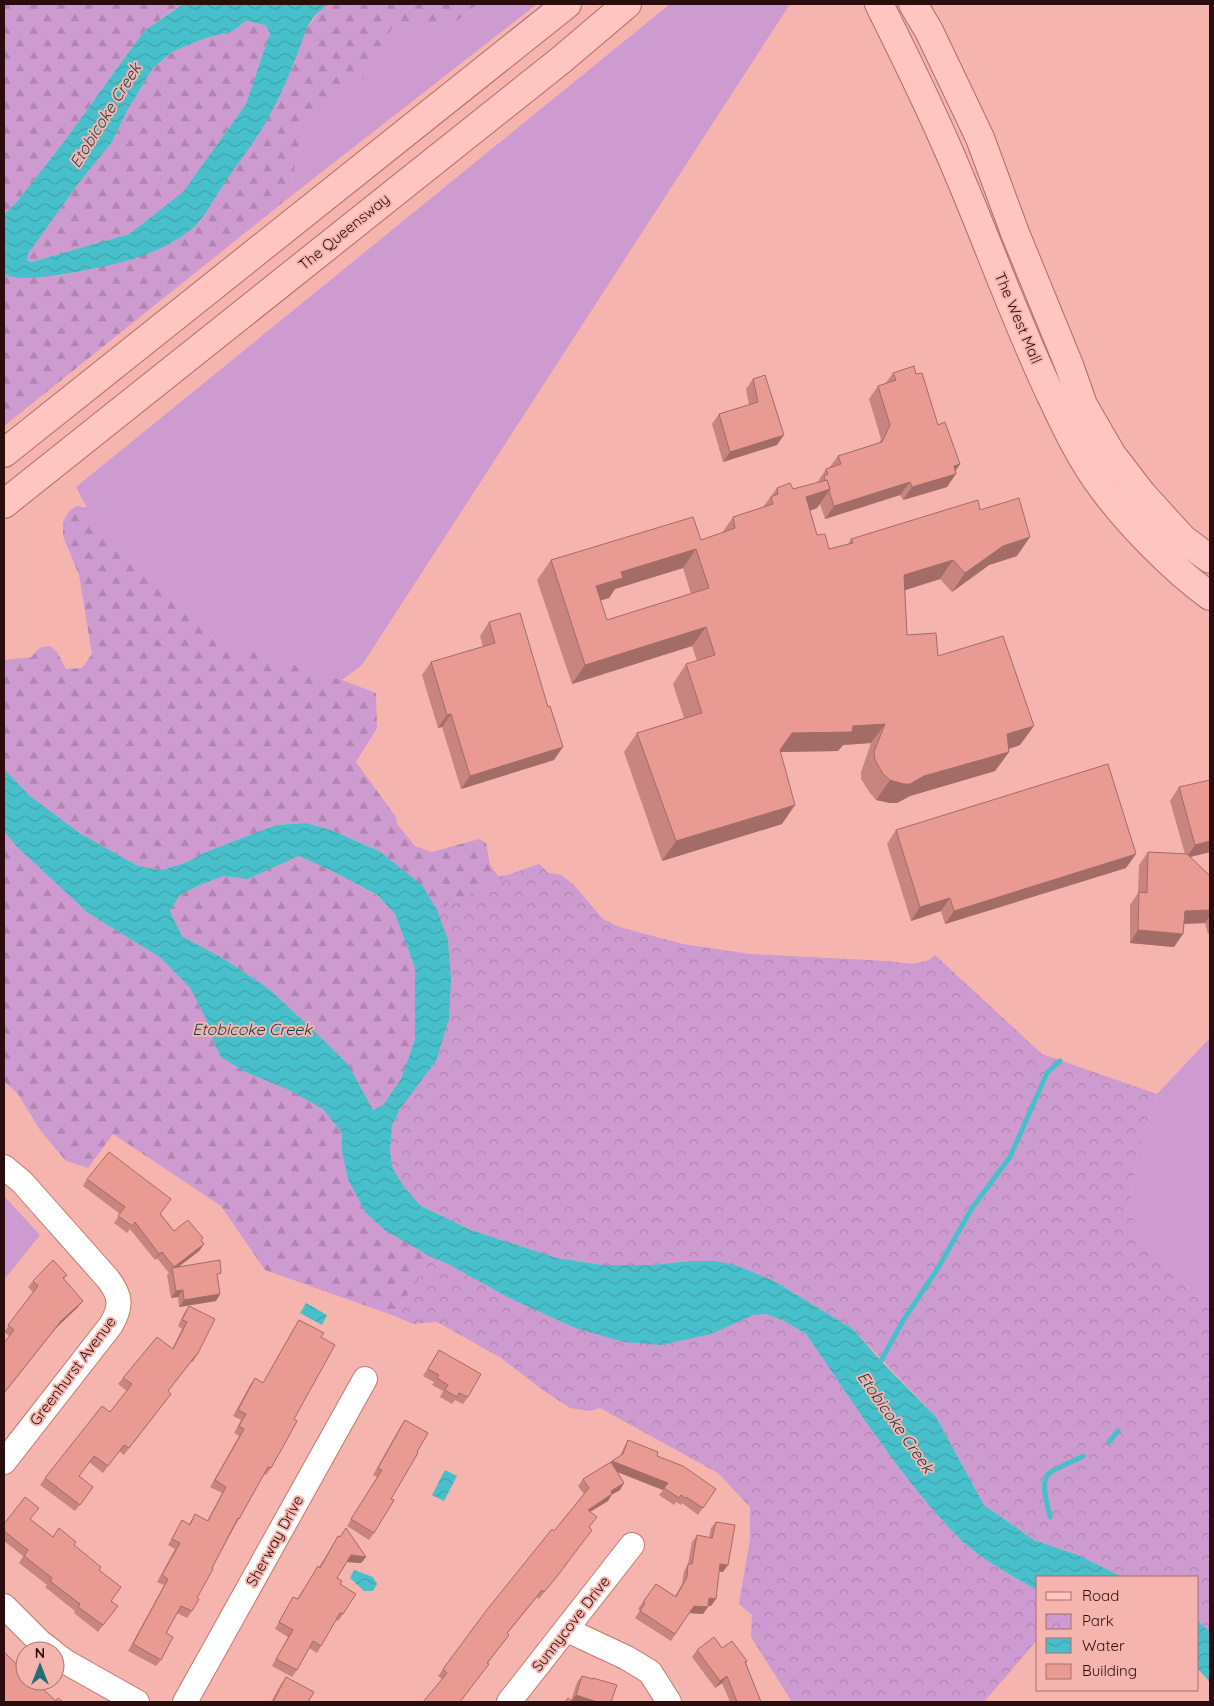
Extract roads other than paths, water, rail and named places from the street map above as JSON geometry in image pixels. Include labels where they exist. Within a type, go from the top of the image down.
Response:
[{"type":"main road","points":[[4,453],[567,4]]},
{"type":"main road","name":"The Queensway","points":[[4,504],[553,66],[627,4]]},
{"type":"main road","name":"The West Mall","points":[[879,4],[911,68],[958,173],[1029,347],[1070,436],[1103,490],[1134,526],[1194,585],[1210,596]]},
{"type":"main road","name":"The West Mall","points":[[913,4],[929,31],[980,138],[1015,233],[1069,365],[1083,405],[1112,455],[1142,494],[1183,539],[1210,559]]},
{"type":"street","name":"Greenhurst Avenue","points":[[4,1167],[22,1182],[108,1279],[116,1289],[119,1304],[117,1314],[111,1324],[4,1462]]},
{"type":"street","name":"Sherway Drive","points":[[185,1702],[365,1379]]},
{"type":"street","name":"Sunnycove Drive","points":[[510,1702],[632,1545]]},
{"type":"street","points":[[4,1606],[39,1641]]},
{"type":"street","points":[[567,1630],[627,1658],[650,1672],[669,1702]]},
{"type":"street","points":[[65,1661],[137,1702]]},
{"type":"water","name":"Etobicoke Creek","points":[[183,4],[330,4],[315,15],[310,22],[289,76],[270,115],[205,215],[194,227],[170,244],[143,256],[114,264],[44,277],[21,278],[4,274],[4,214],[15,204],[66,139],[144,31]],"holes":[[[246,21],[265,25],[270,33],[246,104],[183,192],[129,234],[31,262],[27,260],[28,254],[78,184],[112,142],[127,111],[153,68],[172,52],[203,39],[233,31]]]},
{"type":"water","name":"Etobicoke Creek","points":[[4,769],[30,796],[81,834],[138,866],[161,870],[185,863],[206,852],[276,825],[306,823],[331,830],[379,851],[422,885],[437,910],[448,940],[451,978],[449,1019],[436,1061],[400,1109],[392,1126],[390,1151],[393,1169],[405,1188],[421,1206],[471,1230],[557,1258],[603,1265],[651,1265],[714,1261],[735,1265],[774,1281],[853,1329],[881,1361],[936,1417],[984,1505],[1034,1540],[1078,1555],[1121,1576],[1036,1576],[1036,1590],[995,1566],[965,1544],[935,1512],[895,1463],[806,1334],[784,1321],[766,1314],[754,1315],[711,1334],[661,1345],[624,1342],[575,1328],[511,1299],[386,1231],[365,1212],[348,1179],[342,1151],[342,1133],[323,1109],[289,1090],[245,1072],[221,1057],[212,1039],[207,1021],[190,988],[161,958],[88,913],[17,847],[4,831]],"holes":[[[299,856],[377,895],[395,914],[415,968],[415,1039],[401,1079],[383,1105],[373,1110],[348,1064],[268,988],[226,960],[182,936],[170,911],[180,895],[198,886],[223,876],[248,879]]]},
{"type":"water","points":[[306,1303],[327,1315],[322,1325],[300,1313]]},
{"type":"water","points":[[445,1470],[457,1476],[444,1501],[432,1495]]},
{"type":"water","points":[[354,1570],[373,1577],[377,1584],[373,1591],[364,1591],[350,1578]]},
{"type":"water","points":[[1199,1622],[1210,1632],[1210,1682],[1199,1670]]},
{"type":"waterway","points":[[878,1366],[904,1319],[938,1268],[972,1208],[1010,1157],[1047,1073],[1060,1061]]},
{"type":"waterway","points":[[1109,1442],[1118,1431]]},
{"type":"waterway","points":[[1050,1517],[1045,1489],[1048,1474],[1083,1456]]}]
